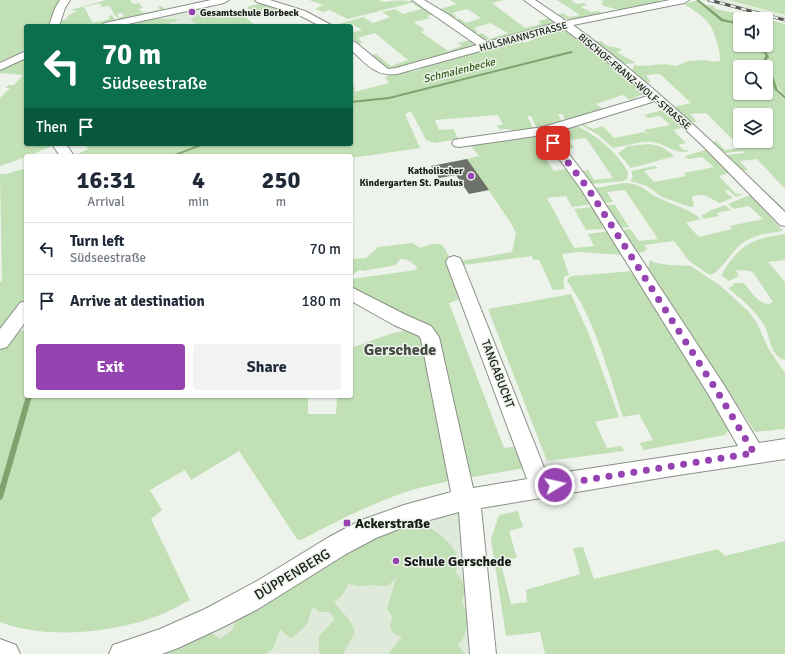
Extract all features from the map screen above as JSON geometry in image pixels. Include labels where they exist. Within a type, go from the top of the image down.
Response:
[{"type":"street","points":[[55,24],[60,8],[65,0]]},
{"type":"street","points":[[114,24],[224,0]]},
{"type":"street","points":[[260,0],[302,13],[324,24]]},
{"type":"street","points":[[417,0],[445,17],[485,46]]},
{"type":"street","name":"BISCHOF-FRANZ-WOLF-STRASSE","points":[[529,0],[565,24],[656,97],[705,142],[785,221]]},
{"type":"street","name":"HÜLSMANNSTRASSE","points":[[353,46],[378,68],[387,72],[397,71],[565,24],[684,0]]},
{"type":"street","points":[[0,67],[24,55]]},
{"type":"street","points":[[459,143],[545,131],[656,97]]},
{"type":"street","points":[[545,131],[587,187],[717,391],[754,453]]},
{"type":"street","name":"TANGABUCHT","points":[[454,262],[541,487]]},
{"type":"street","points":[[353,294],[400,320],[425,331],[430,337],[467,500],[483,654]]},
{"type":"street","points":[[0,342],[24,311]]},
{"type":"street","name":"DÜPPENBERG","points":[[122,654],[168,639],[197,627],[263,591],[340,545],[381,524],[428,509],[467,500],[541,487],[785,449]]},
{"type":"street","points":[[0,652],[7,654]]},
{"type":"shaded area","points":[[702,0],[723,0],[770,12],[747,12]]},
{"type":"shaded area","name":"Gesamtschule Borbeck","points":[[203,5],[226,24],[115,24]]},
{"type":"shaded area","points":[[773,13],[785,16],[785,22],[773,19]]},
{"type":"shaded area","name":"Schule Gerschede","points":[[469,500],[484,654],[118,654],[401,514]]},
{"type":"green space","points":[[0,0],[63,0],[52,24],[24,24],[24,50],[0,63]]},
{"type":"green space","points":[[106,0],[130,0],[133,4],[139,3],[143,8],[138,9],[144,13],[160,10],[158,7],[162,6],[165,10],[119,21],[117,18],[124,16],[122,13],[117,14],[119,17],[116,17],[109,6],[102,7],[100,3],[84,7],[93,23],[110,19],[108,16],[112,15],[116,21],[105,24],[59,24],[69,15],[77,11],[71,10]]},
{"type":"green space","points":[[309,0],[379,0],[384,2],[400,0],[415,2],[348,19],[329,10],[323,12],[315,9],[323,5]]},
{"type":"green space","points":[[450,0],[504,0],[492,3],[525,28],[541,24],[538,21],[551,18],[557,22],[493,41],[483,40],[475,35],[482,33],[490,39],[508,33],[490,23],[474,28],[479,32],[474,34],[454,20],[459,18],[466,23],[481,18],[467,9],[452,13],[457,17],[452,18],[440,9],[457,4]]},
{"type":"green space","points":[[557,0],[571,0],[577,4],[584,3],[587,5],[581,7],[591,12],[598,11],[602,13],[591,17],[567,19],[556,15],[563,13],[569,17],[580,15]]},
{"type":"green space","points":[[602,0],[658,0],[665,2],[627,12],[604,6],[601,4],[604,2]]},
{"type":"green space","points":[[699,0],[706,5],[714,6],[716,9],[733,12],[733,52],[761,52],[765,55],[765,60],[733,60],[733,100],[773,100],[773,85],[775,90],[785,100],[785,189],[757,159],[740,161],[748,170],[742,171],[726,155],[744,153],[743,151],[724,153],[712,142],[716,141],[725,150],[741,148],[773,148],[773,108],[733,108],[733,140],[706,113],[690,114],[697,122],[691,122],[675,108],[677,106],[691,103],[660,74],[646,75],[651,82],[645,83],[632,71],[634,65],[645,66],[665,64],[676,66],[688,61],[720,61],[715,35],[709,24],[701,16],[684,4]]},
{"type":"green space","points":[[728,0],[785,0],[785,15]]},
{"type":"green space","points":[[262,3],[298,14],[285,18],[281,15],[275,17],[266,10],[243,15],[254,24],[197,24],[190,20],[203,14],[215,13],[224,17],[249,10],[247,7]]},
{"type":"green space","points":[[418,3],[434,14],[427,16],[430,18],[414,22],[425,30],[421,32],[448,51],[462,46],[457,43],[470,40],[476,45],[390,69],[386,68],[369,55],[376,54],[391,66],[408,60],[375,33],[358,38],[363,43],[359,44],[353,40],[353,32],[362,30],[350,23],[338,24],[363,17],[373,23],[390,17],[382,12],[395,9],[403,14],[421,9],[413,4]]},
{"type":"green space","points":[[146,19],[178,19],[175,22],[169,22],[170,24],[136,24]]},
{"type":"green space","points":[[773,21],[785,24],[785,96],[781,92],[773,77],[773,60],[768,60],[768,56],[763,52],[773,52]]},
{"type":"green space","points":[[128,22],[132,24],[110,24]]},
{"type":"green space","points":[[564,27],[584,42],[584,45],[598,48],[614,66],[613,67],[643,94],[630,100],[623,95],[596,104],[603,109],[566,122],[562,114],[558,114],[562,122],[537,128],[531,116],[527,116],[533,128],[521,131],[506,129],[500,130],[497,125],[503,125],[498,115],[435,120],[439,130],[454,129],[458,139],[435,143],[426,140],[411,111],[405,114],[420,148],[353,158],[353,154],[78,154],[88,149],[86,146],[353,146],[353,85],[355,89],[354,92],[389,83],[385,78],[389,75],[421,69],[422,67],[512,42],[528,42],[549,33],[550,31]]},
{"type":"green space","points":[[587,33],[594,41],[602,41],[608,46],[622,50],[617,52],[636,63],[622,63],[585,34]]},
{"type":"green space","points":[[24,59],[24,146],[52,146],[33,154],[24,154],[24,158],[0,166],[0,98],[10,88],[5,88],[9,85],[14,85],[23,75],[0,73],[0,71]]},
{"type":"green space","points":[[663,110],[682,128],[673,130],[686,143],[678,145],[684,150],[689,151],[679,152],[653,142],[638,143],[613,148],[597,134],[581,125],[583,124],[593,129],[603,126],[614,138],[644,132],[649,136],[644,130],[670,125],[660,116],[648,118],[644,115]]},
{"type":"green space","points":[[577,126],[592,134],[617,156],[627,170],[627,179],[623,181],[592,184],[582,171],[588,170],[594,180],[613,178],[586,138],[569,140],[574,148],[566,149],[557,136],[562,130]]},
{"type":"green space","points":[[534,137],[543,139],[549,144],[537,147],[554,171],[566,169],[592,204],[572,207],[566,196],[547,198],[574,248],[594,246],[588,234],[610,231],[624,255],[578,252],[562,254],[569,275],[564,277],[564,289],[553,290],[539,260],[533,260],[532,256],[464,265],[461,261],[512,252],[516,233],[511,223],[467,159],[479,156],[470,145]]},
{"type":"green space","points":[[649,144],[662,147],[675,156],[631,168],[618,153],[628,146]]},
{"type":"green space","points":[[705,150],[729,173],[719,176],[736,194],[743,194],[736,197],[728,190],[724,191],[733,198],[720,203],[703,195],[696,195],[692,197],[694,206],[690,207],[662,197],[647,186],[630,181],[633,177],[631,171],[654,166],[658,168],[644,171],[654,182],[686,176],[684,173],[714,167],[702,157],[688,159],[685,156]]},
{"type":"green space","points":[[24,170],[24,303],[0,335],[0,282],[2,281],[0,174],[7,174]]},
{"type":"green space","points":[[624,183],[640,186],[656,197],[687,210],[701,219],[686,223],[699,237],[732,229],[730,226],[763,219],[749,206],[734,209],[728,204],[750,195],[783,231],[751,238],[741,244],[718,270],[710,275],[689,261],[674,241],[644,245],[647,249],[644,252],[637,253],[622,230],[630,229],[639,241],[658,239],[625,190],[607,192],[613,202],[605,203],[595,188]]},
{"type":"green space","points":[[606,205],[615,205],[629,227],[620,228]]},
{"type":"green space","points":[[725,205],[731,210],[717,213],[719,216],[704,219],[701,216],[712,210]]},
{"type":"green space","points":[[593,207],[608,229],[586,230],[574,209]]},
{"type":"green space","points":[[785,234],[785,260],[768,262],[785,282],[785,360],[780,358],[774,351],[762,321],[728,288],[733,286],[734,283],[744,283],[753,295],[761,302],[769,304],[773,302],[754,274],[750,271],[736,270],[739,276],[729,281],[722,276],[725,269],[737,253],[749,244],[762,238]]},
{"type":"green space","points":[[412,243],[420,248],[432,244],[441,244],[446,250],[464,295],[458,300],[449,303],[504,448],[518,446],[525,468],[473,477],[468,476],[435,337],[353,288],[353,279],[416,270],[417,267],[411,262],[400,259],[396,265],[363,271],[359,270],[353,274],[353,259],[366,258],[378,247]]},
{"type":"green space","points":[[650,260],[656,263],[691,266],[721,286],[749,312],[757,323],[768,348],[785,373],[785,429],[755,432],[648,269]]},
{"type":"green space","points":[[633,271],[727,423],[728,431],[725,435],[644,450],[639,443],[653,440],[639,414],[623,417],[593,329],[577,296],[567,281],[568,278],[572,276]]},
{"type":"green space","points":[[571,294],[590,337],[619,417],[595,422],[607,448],[622,446],[624,451],[547,461],[488,309]]},
{"type":"green space","points":[[16,329],[24,331],[24,398],[308,398],[308,414],[336,414],[337,398],[353,398],[353,347],[390,334],[411,329],[425,338],[449,479],[446,482],[408,491],[371,505],[301,540],[297,539],[239,451],[191,480],[185,470],[150,490],[162,510],[151,519],[190,600],[164,613],[142,621],[101,630],[59,632],[18,628],[0,622],[0,341]]},
{"type":"green space","points":[[518,511],[523,527],[509,531],[517,558],[500,560],[511,604],[527,602],[526,590],[580,574],[573,548],[583,547],[594,579],[718,549],[725,556],[785,541],[785,654],[545,654],[540,632],[506,636],[491,539],[499,515]]},
{"type":"green space","name":"Schule Gerschede","points":[[414,521],[426,525],[438,533],[449,543],[456,554],[456,573],[464,587],[462,602],[465,607],[467,619],[466,630],[458,645],[465,654],[388,654],[402,637],[394,634],[390,627],[392,616],[387,609],[396,578],[389,585],[385,586],[360,586],[348,584],[342,596],[334,602],[350,621],[355,632],[343,654],[320,654],[319,636],[335,619],[329,612],[319,612],[314,607],[308,622],[302,629],[291,639],[280,629],[273,649],[264,654],[163,654],[181,640],[197,632],[207,632],[220,639],[232,630],[236,620],[323,564],[333,562],[350,548]]},
{"type":"building","name":"Katholischer Kindergarten St. Paulus","points":[[467,159],[489,190],[469,194],[456,175],[439,178],[431,166]]},
{"type":"waterway","points":[[697,0],[722,20],[733,22]]},
{"type":"waterway","name":"Schmalenbecke","points":[[353,102],[389,98],[571,52]]},
{"type":"waterway","points":[[763,52],[767,57],[763,63],[768,68],[777,90],[785,98]]},
{"type":"waterway","name":"Schmalenbecke","points":[[177,154],[199,146]]},
{"type":"waterway","name":"Schmalenbecke","points":[[0,497],[28,398]]},
{"type":"railway","points":[[709,0],[785,20]]},
{"type":"place","name":"Gesamtschule Borbeck","points":[[192,12]]},
{"type":"place","name":"Katholischer Kindergarten St. Paulus","points":[[471,176]]},
{"type":"place","name":"Ackerstraße","points":[[347,523]]},
{"type":"place","name":"Schule Gerschede","points":[[396,561]]},
{"type":"district","name":"Gerschede","points":[[400,349]]},
{"type":"route","points":[[553,143],[587,187],[671,322],[717,391],[754,453],[555,485]]}]
